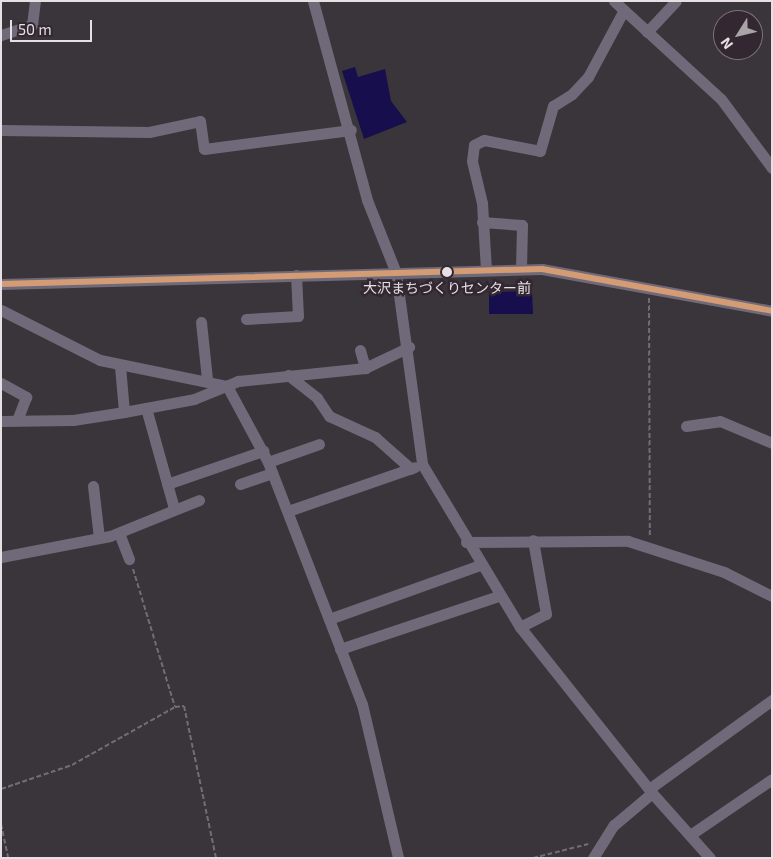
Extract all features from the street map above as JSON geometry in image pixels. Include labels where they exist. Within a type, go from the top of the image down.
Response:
[{"type":"street","points":[[1,35],[32,25],[35,1]]},
{"type":"street","points":[[313,1],[351,130],[368,200],[396,273],[409,347],[422,464],[498,596],[520,627],[651,791],[710,858]]},
{"type":"street","points":[[614,1],[721,99],[772,168]]},
{"type":"street","points":[[647,32],[676,1]]},
{"type":"street","points":[[486,270],[482,222],[472,161],[474,145],[484,140],[540,151],[552,106],[572,94],[588,77],[624,10]]},
{"type":"street","points":[[1,130],[149,132],[200,121],[204,149],[351,130]]},
{"type":"street","points":[[482,222],[522,225],[521,269]]},
{"type":"street","points":[[1,284],[521,269],[648,294],[772,311]]},
{"type":"street","points":[[246,319],[282,322],[298,316],[296,275]]},
{"type":"street","points":[[1,310],[120,366],[207,379],[228,386],[268,462],[362,704],[398,858]]},
{"type":"street","points":[[201,322],[207,379]]},
{"type":"street","points":[[1,420],[74,420],[124,412],[194,399],[228,386],[288,376],[365,368],[409,347]]},
{"type":"street","points":[[360,350],[365,368]]},
{"type":"street","points":[[120,366],[124,412]]},
{"type":"street","points":[[288,376],[317,398],[330,416],[375,438],[410,469]]},
{"type":"street","points":[[1,383],[26,397],[18,420]]},
{"type":"street","points":[[146,408],[174,508]]},
{"type":"street","points":[[686,426],[720,421],[772,443]]},
{"type":"street","points":[[268,462],[300,446],[319,444]]},
{"type":"street","points":[[167,484],[262,451]]},
{"type":"street","points":[[288,511],[422,464]]},
{"type":"street","points":[[240,484],[272,473]]},
{"type":"street","points":[[93,486],[99,538]]},
{"type":"street","points":[[1,557],[120,533],[174,508],[199,500]]},
{"type":"street","points":[[120,533],[129,559]]},
{"type":"street","points":[[520,627],[546,614],[533,540]]},
{"type":"street","points":[[466,542],[533,540],[628,541],[650,546],[724,572],[772,596]]},
{"type":"street","points":[[329,619],[480,565]]},
{"type":"street","points":[[340,649],[498,596]]},
{"type":"street","points":[[593,858],[600,842],[651,791],[772,700]]},
{"type":"street","points":[[690,835],[772,779]]},
{"type":"path","points":[[648,294],[650,546]]},
{"type":"path","points":[[129,559],[175,707]]},
{"type":"path","points":[[1,789],[72,765],[175,707],[184,706],[216,858]]},
{"type":"path","points":[[1,824],[8,858]]},
{"type":"path","points":[[534,858],[600,842]]},
{"type":"shaded area","points":[[355,67],[358,77],[385,69],[391,101],[407,122],[364,139],[342,71]]},
{"type":"shaded area","points":[[532,291],[533,314],[489,314],[489,292]]},
{"type":"transit line","points":[[1,284],[542,269],[772,311]]},
{"type":"place","name":"大沢まちづくりセンター前","points":[[447,272]]}]
